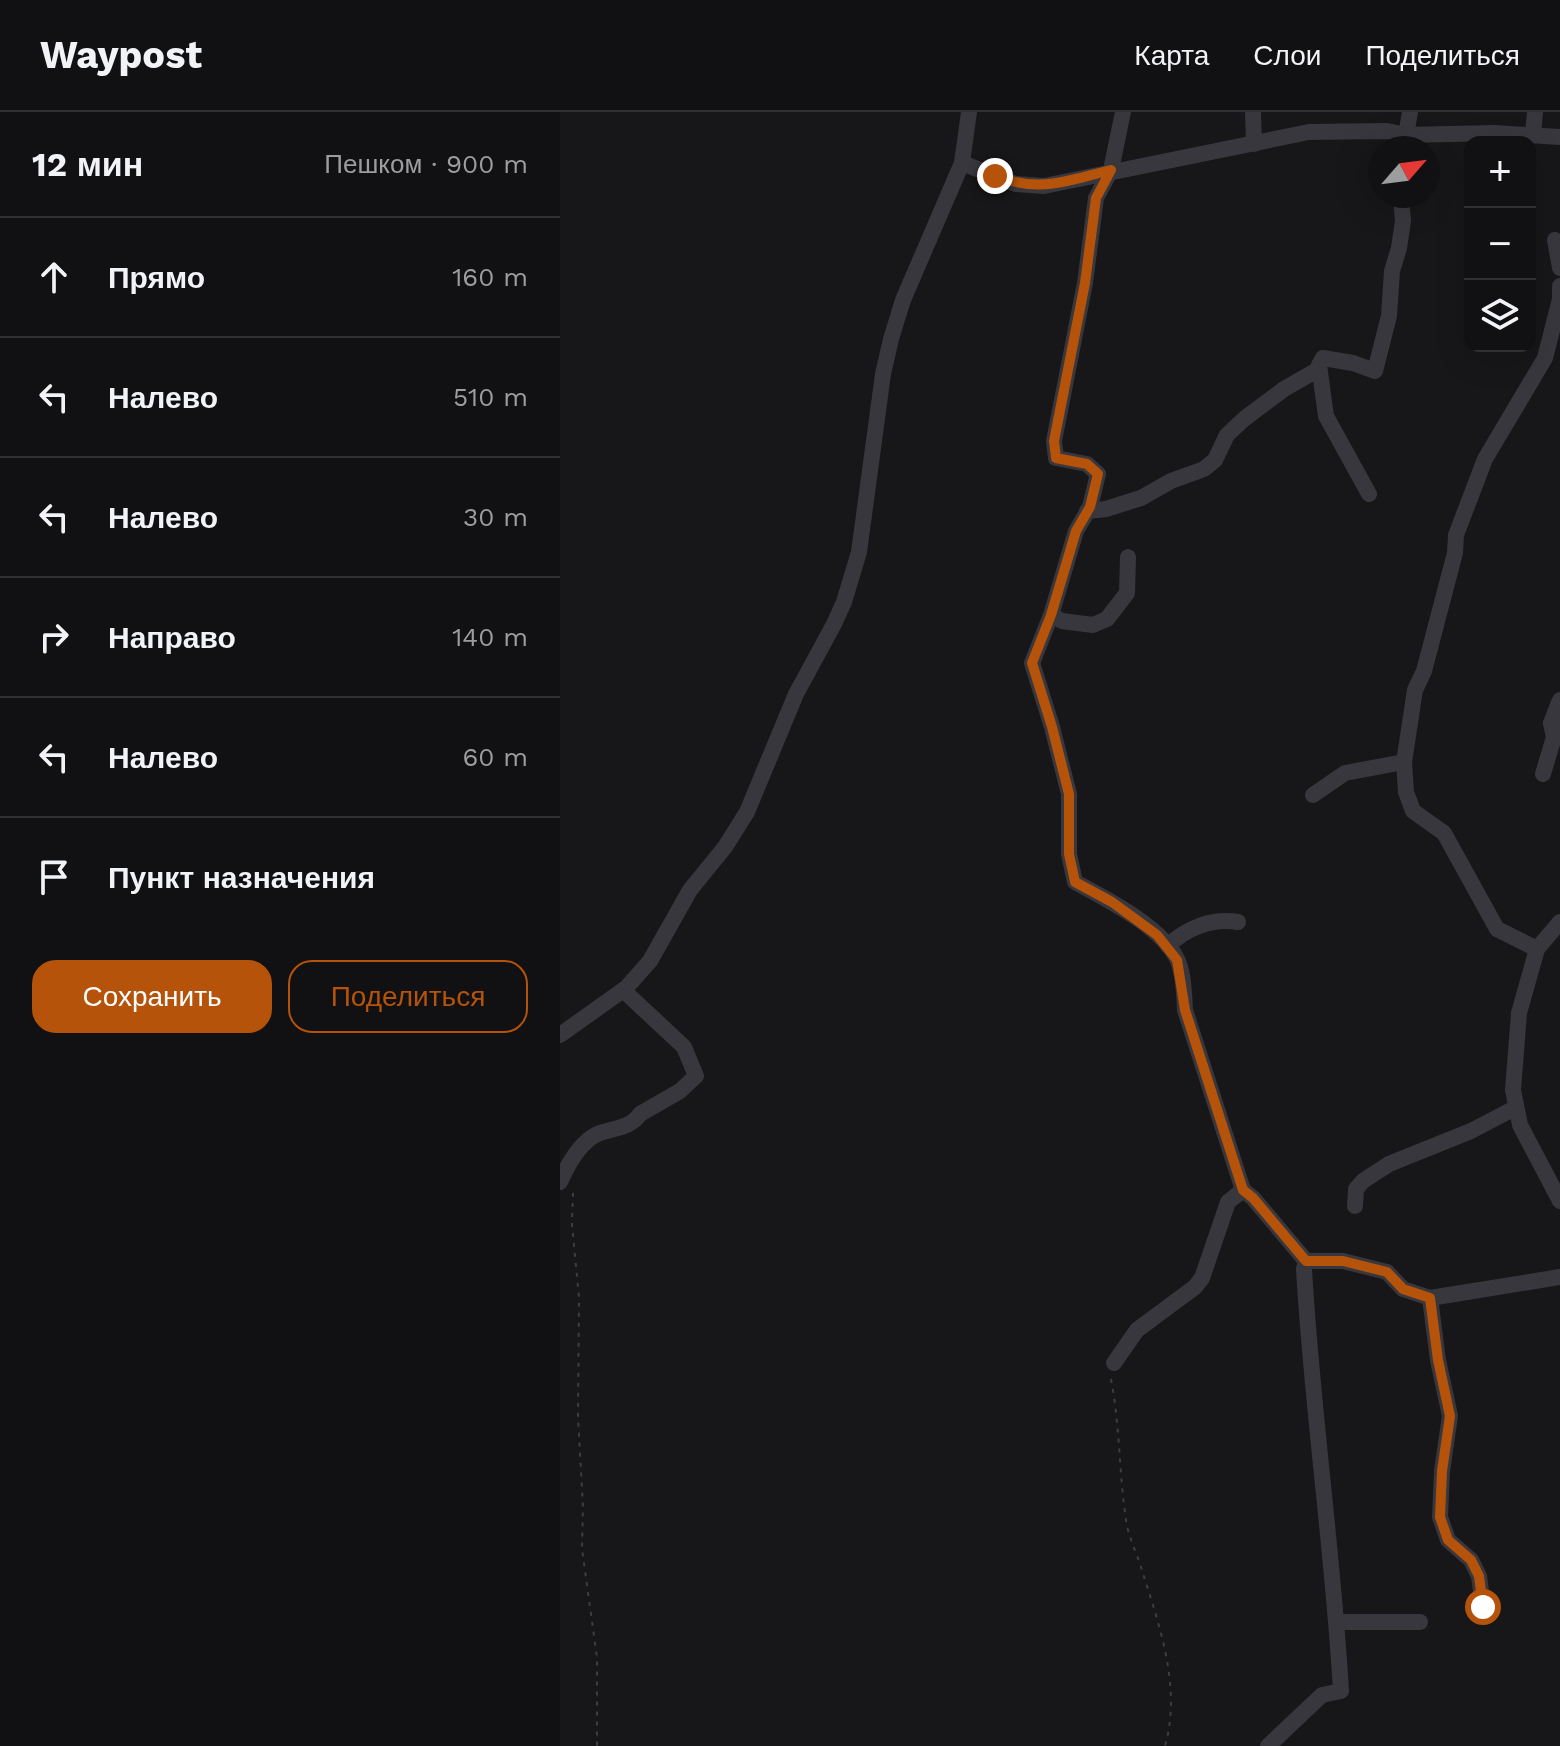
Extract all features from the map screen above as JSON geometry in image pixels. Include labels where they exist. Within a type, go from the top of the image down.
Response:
[{"type":"street","points":[[560,1035],[623,990],[645,967],[690,890],[710,868],[742,821],[796,694],[824,646],[844,602],[859,552],[883,374],[891,339],[903,300],[962,163],[969,112]]},
{"type":"street","points":[[1123,112],[1111,170],[1096,198],[1087,271],[1054,441],[1056,458],[1087,464],[1098,474],[1032,663],[1069,794],[1069,854],[1075,882],[1112,902],[1168,946],[1177,960],[1185,1010],[1243,1190],[1306,1261],[1343,1261],[1387,1272],[1403,1289],[1430,1298],[1560,1277]]},
{"type":"street","points":[[1253,112],[1254,144]]},
{"type":"street","points":[[1405,136],[1410,112]]},
{"type":"street","points":[[1533,135],[1535,112]]},
{"type":"street","points":[[962,163],[1016,184],[1044,186],[1309,132],[1387,131],[1395,136]]},
{"type":"street","points":[[1440,140],[1533,135],[1560,137]]},
{"type":"street","points":[[1369,494],[1326,416],[1319,369],[1323,358],[1331,358],[1375,371],[1389,316],[1392,271],[1403,221],[1402,208]]},
{"type":"street","points":[[1555,240],[1560,268]]},
{"type":"street","points":[[1537,949],[1497,929],[1444,833],[1413,811],[1406,792],[1404,762],[1415,690],[1424,671],[1455,553],[1456,535],[1485,459],[1545,358],[1560,299],[1560,286]]},
{"type":"street","points":[[1087,511],[1106,509],[1141,498],[1171,481],[1204,469],[1215,460],[1227,435],[1244,419],[1284,389],[1319,369]]},
{"type":"street","points":[[1051,615],[1062,621],[1093,625],[1107,619],[1127,593],[1128,557]]},
{"type":"street","points":[[1543,774],[1554,737],[1560,700]]},
{"type":"street","points":[[1313,795],[1345,773],[1404,762]]},
{"type":"street","points":[[1168,946],[1177,937],[1208,923],[1238,922]]},
{"type":"street","points":[[1560,922],[1537,949],[1515,1038],[1515,1108],[1538,1163],[1556,1181],[1560,1201]]},
{"type":"street","points":[[566,1187],[574,1157],[586,1141],[599,1133],[616,1130],[637,1120],[640,1114],[680,1091],[696,1076],[684,1047],[623,990]]},
{"type":"street","points":[[1355,1206],[1356,1189],[1389,1164],[1471,1131],[1515,1108]]},
{"type":"street","points":[[1114,1363],[1137,1330],[1195,1287],[1202,1278],[1228,1202],[1243,1190]]},
{"type":"street","points":[[1268,1746],[1322,1695],[1341,1691],[1337,1622],[1312,1390],[1306,1261]]},
{"type":"street","points":[[1430,1298],[1438,1360],[1450,1416],[1442,1471],[1440,1517],[1448,1540],[1471,1560],[1479,1576],[1483,1607]]},
{"type":"street","points":[[1337,1622],[1420,1622]]},
{"type":"path","points":[[566,1187],[579,1298],[582,1549],[597,1658],[597,1746]]},
{"type":"path","points":[[1114,1363],[1110,1375],[1117,1408],[1126,1522],[1165,1650],[1172,1693],[1172,1722],[1165,1746]]},
{"type":"route","points":[[995,176],[1016,184],[1044,186],[1111,170],[1096,198],[1085,283],[1054,441],[1056,458],[1087,464],[1098,474],[1090,507],[1076,531],[1051,615],[1032,663],[1069,794],[1069,854],[1075,882],[1112,902],[1157,935],[1177,960],[1185,1010],[1243,1190],[1306,1261],[1343,1261],[1387,1272],[1403,1289],[1430,1298],[1438,1360],[1450,1416],[1442,1471],[1440,1517],[1448,1540],[1471,1560],[1479,1576],[1483,1607]]}]
